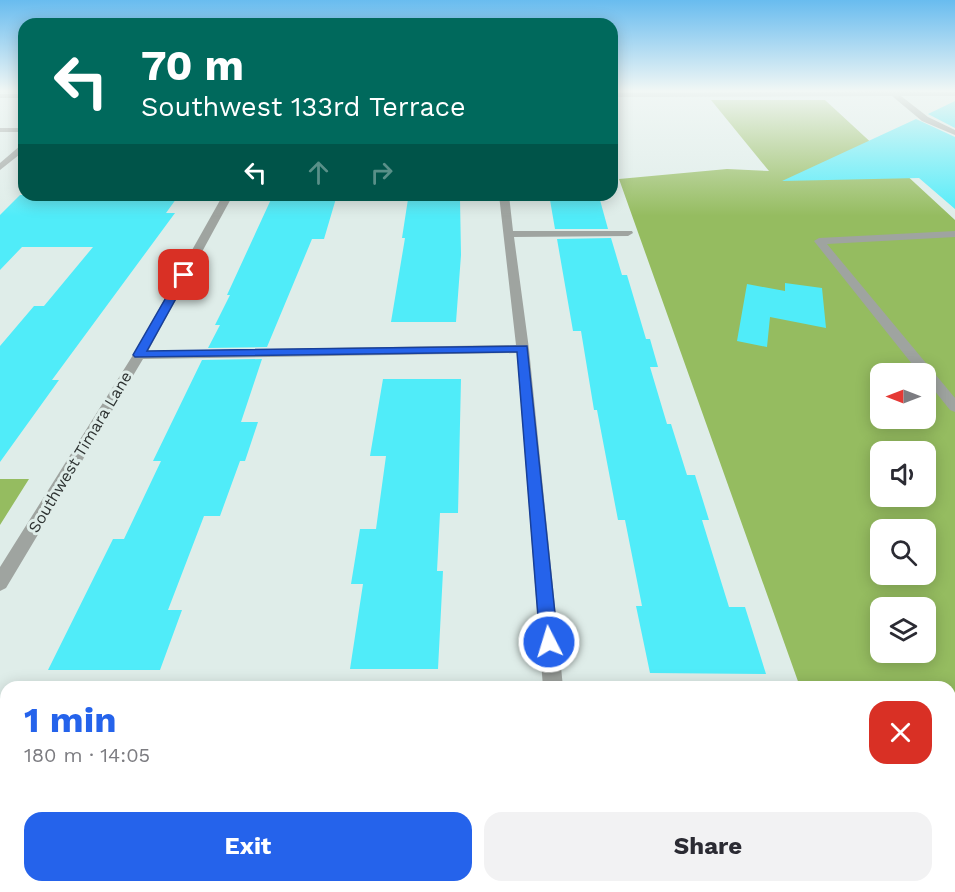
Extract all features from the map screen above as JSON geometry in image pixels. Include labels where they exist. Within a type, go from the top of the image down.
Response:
[{"type":"street","points":[[0,166],[18,152]]},
{"type":"street","name":"Southwest Timara Lane","points":[[0,583],[139,355],[225,201]]},
{"type":"street","points":[[505,201],[523,349],[552,681]]},
{"type":"street","points":[[508,234],[628,233]]},
{"type":"street","points":[[955,234],[819,241],[955,407]]},
{"type":"street","points":[[139,355],[523,349]]},
{"type":"green space","points":[[738,133],[860,133],[955,220],[955,681],[798,681],[619,179],[727,169],[769,171]]},
{"type":"green space","points":[[0,479],[29,479],[0,525]]},
{"type":"building","points":[[887,133],[946,133],[955,137],[955,209],[919,178],[782,181]]},
{"type":"building","points":[[18,197],[18,201],[175,201],[166,213],[175,213],[52,380],[59,380],[0,462],[0,346],[34,306],[44,306],[93,247],[22,247],[0,270],[0,215]]},
{"type":"building","points":[[270,201],[335,201],[324,239],[312,239],[267,347],[208,348],[220,325],[215,325],[230,295],[227,295]]},
{"type":"building","points":[[408,201],[460,201],[461,255],[456,322],[391,322],[405,238],[402,238]]},
{"type":"building","points":[[550,201],[600,201],[608,229],[555,229]]},
{"type":"building","points":[[611,238],[622,275],[627,275],[646,339],[650,339],[658,367],[650,367],[667,424],[671,424],[687,475],[695,475],[709,520],[702,520],[729,607],[745,607],[766,674],[650,673],[636,606],[642,606],[625,520],[618,520],[597,410],[594,410],[581,331],[573,331],[557,239]]},
{"type":"building","points":[[785,283],[822,288],[826,328],[770,317],[767,347],[737,341],[747,284],[785,291]]},
{"type":"building","points":[[262,359],[241,422],[258,422],[245,461],[240,461],[220,516],[204,516],[168,610],[182,610],[160,670],[48,670],[113,539],[124,539],[161,461],[153,461],[202,360]]},
{"type":"building","points":[[383,379],[461,379],[458,513],[440,513],[437,571],[443,571],[438,669],[350,669],[363,584],[351,584],[360,529],[376,529],[386,456],[370,456]]},
{"type":"route","points":[[184,275],[139,355],[523,349],[549,642]]}]
